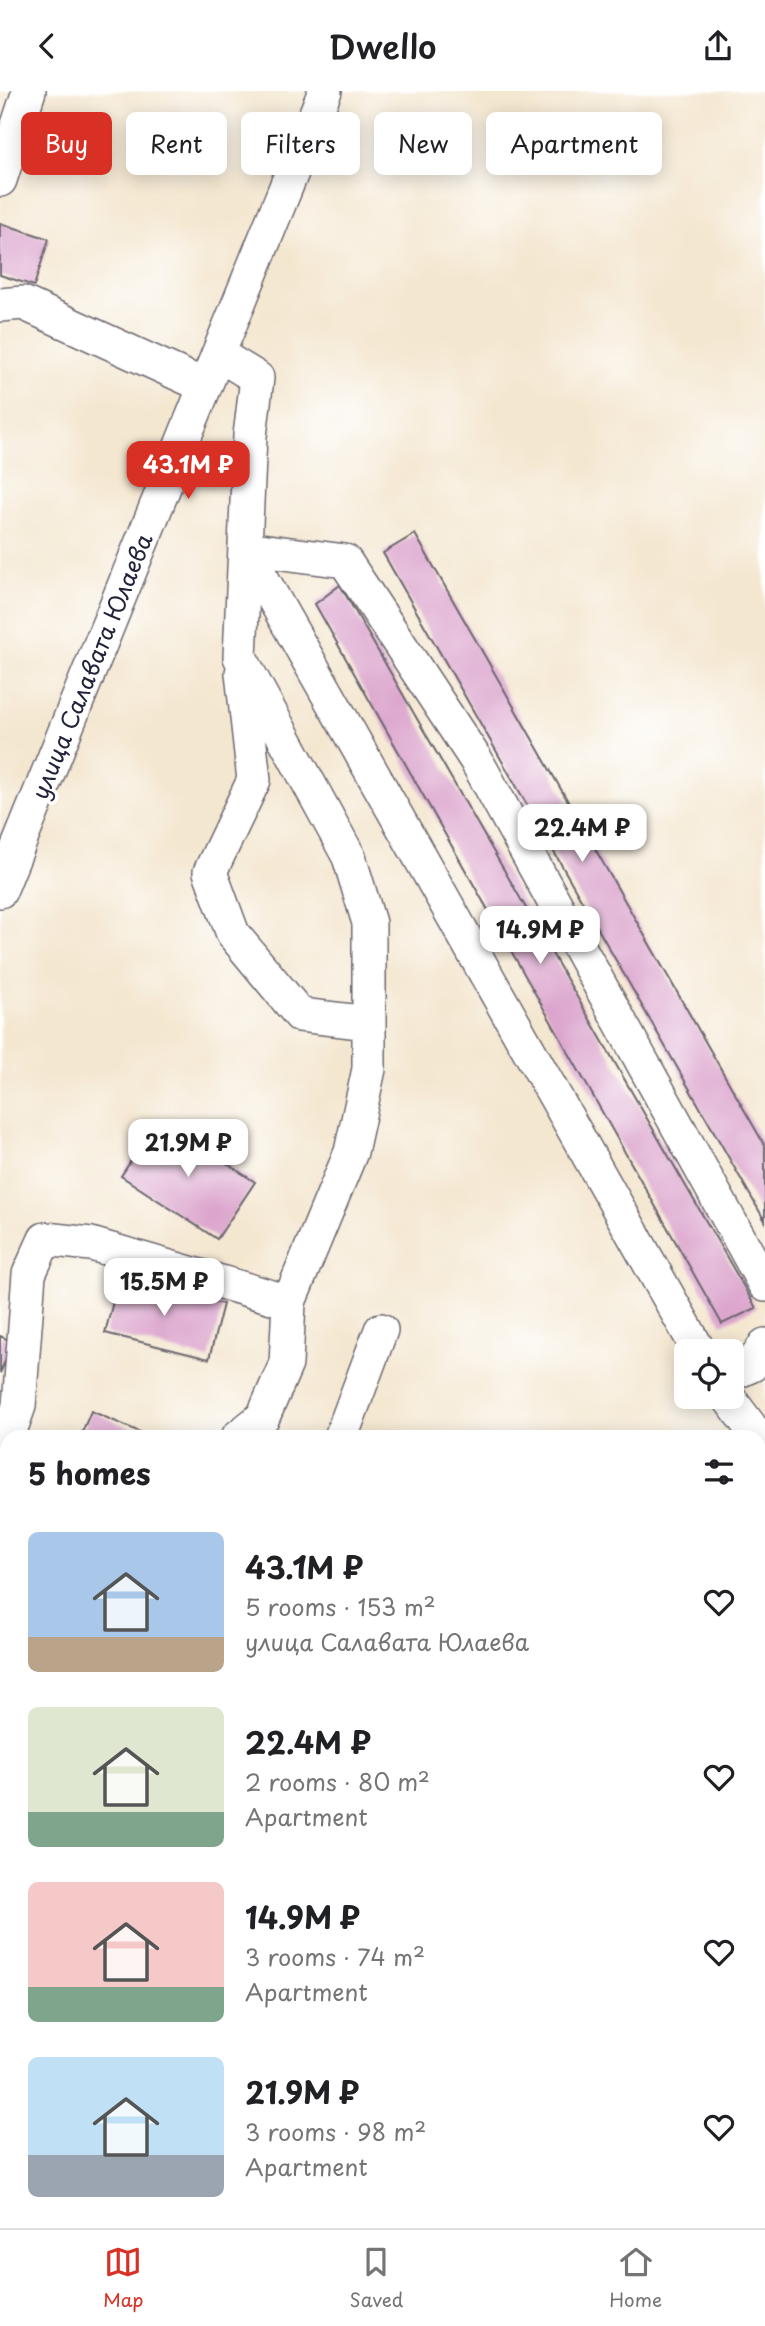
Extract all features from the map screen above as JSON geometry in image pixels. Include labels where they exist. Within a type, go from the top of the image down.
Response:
[{"type":"street","points":[[0,180],[29,91]]},
{"type":"street","name":"улица Салавата Юлаева","points":[[0,891],[325,91]]},
{"type":"street","points":[[0,305],[23,303],[205,386]]},
{"type":"street","points":[[218,354],[257,378],[250,436],[240,657],[254,780],[210,872],[233,933],[300,1015],[369,1023]]},
{"type":"street","points":[[245,548],[345,561],[476,760],[765,1285]]},
{"type":"street","points":[[245,548],[692,1339]]},
{"type":"street","points":[[240,657],[349,857],[369,923],[369,1069],[351,1152],[289,1302],[286,1364],[263,1417],[247,1430]]},
{"type":"street","points":[[11,1430],[19,1406],[29,1274],[45,1239],[91,1244],[289,1302]]},
{"type":"street","points":[[344,1430],[381,1330]]},
{"type":"street","points":[[744,1369],[752,1365],[765,1345]]},
{"type":"street","points":[[737,1409],[754,1430]]},
{"type":"building","points":[[0,223],[49,239],[34,286],[0,275]]},
{"type":"building","points":[[415,534],[765,1146],[765,1221],[383,553]]},
{"type":"building","points":[[340,585],[756,1308],[722,1324],[315,604]]},
{"type":"building","points":[[159,1119],[255,1182],[217,1239],[121,1176]]},
{"type":"building","points":[[119,1278],[223,1304],[209,1359],[105,1333]]},
{"type":"building","points":[[0,1336],[13,1342],[0,1373]]},
{"type":"building","points":[[91,1411],[135,1430],[83,1430]]}]
